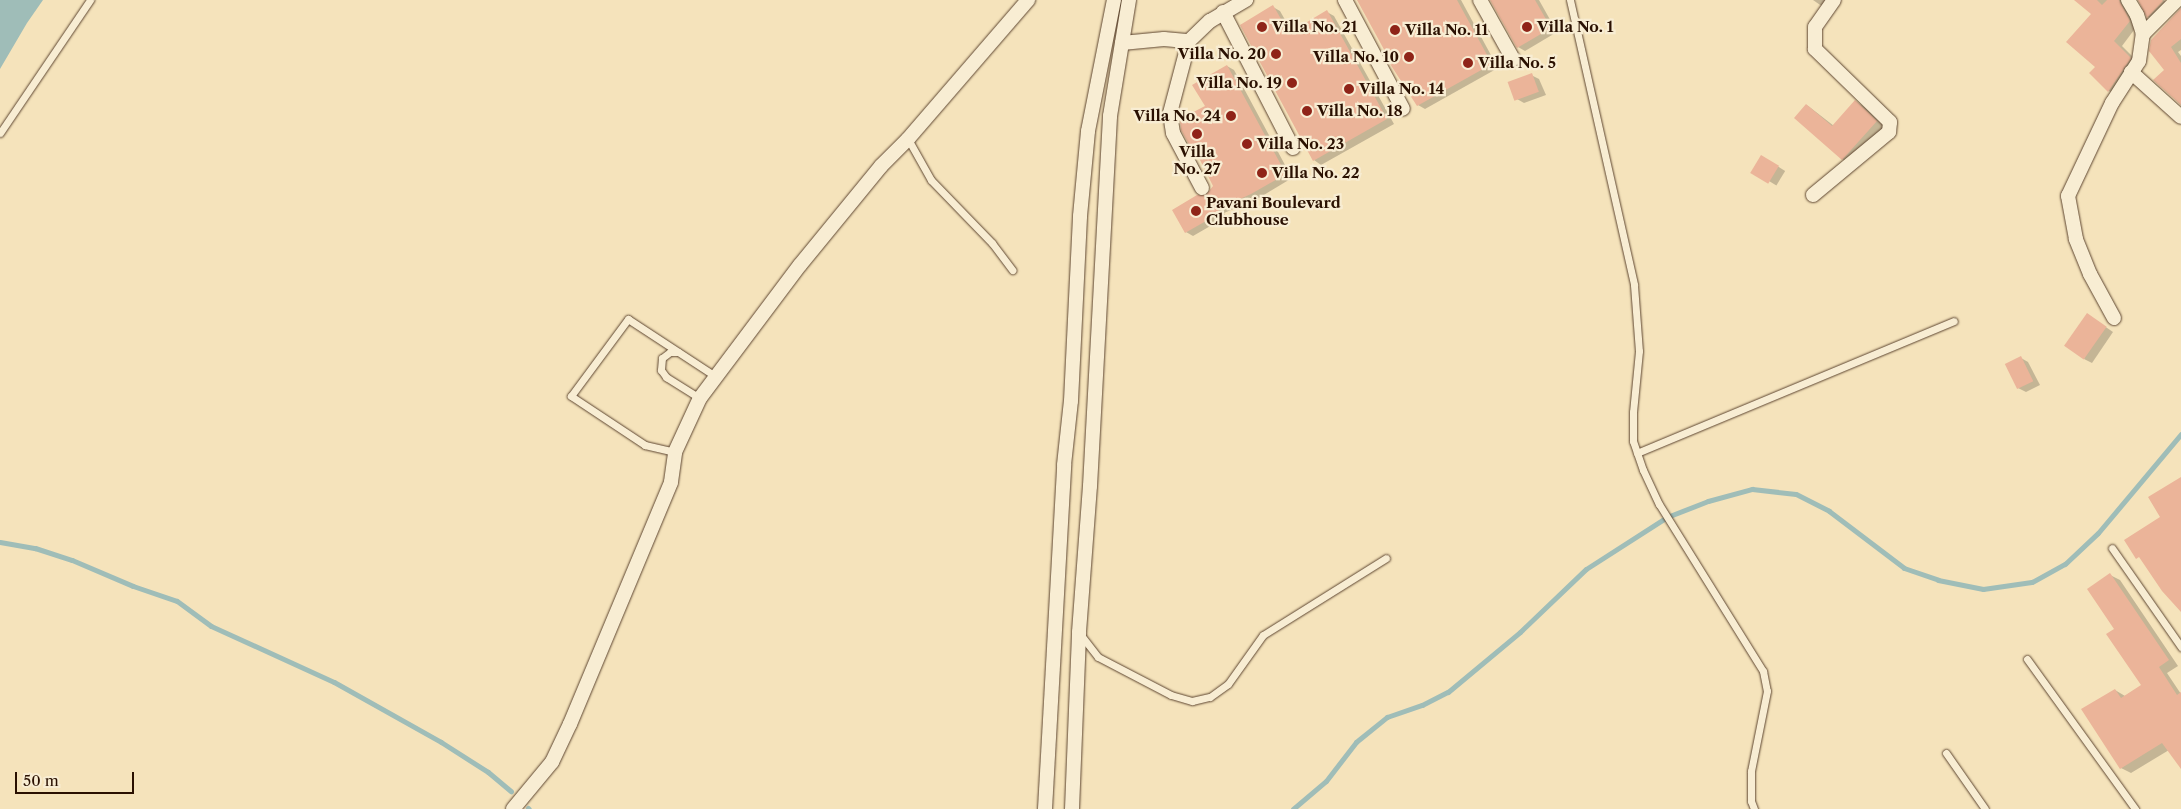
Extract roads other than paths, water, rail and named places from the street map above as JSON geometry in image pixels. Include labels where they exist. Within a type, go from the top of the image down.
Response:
[{"type":"street","points":[[513,809],[552,762],[570,724],[671,482],[674,452],[700,398],[806,258],[881,166],[908,139],[1028,0]]},
{"type":"street","points":[[1045,809],[1064,464],[1071,401],[1080,216],[1088,131],[1114,0]]},
{"type":"street","points":[[1072,809],[1079,632],[1090,486],[1110,116],[1130,0]]},
{"type":"street","points":[[1202,188],[1170,124],[1170,113],[1189,41],[1223,12],[1246,0]]},
{"type":"street","points":[[1345,0],[1403,109]]},
{"type":"street","points":[[1480,0],[1512,59]]},
{"type":"street","points":[[1813,195],[1889,132],[1890,122],[1815,49],[1815,27],[1834,0]]},
{"type":"street","points":[[2114,318],[2090,274],[2076,239],[2068,196],[2095,137],[2139,61],[2143,34],[2137,15],[2128,0]]},
{"type":"street","points":[[2143,34],[2177,0]]},
{"type":"street","points":[[1223,12],[1293,148]]},
{"type":"street","points":[[1122,43],[1164,39],[1189,41]]},
{"type":"street","points":[[2131,72],[2181,117]]},
{"type":"lane","points":[[0,133],[90,0]]},
{"type":"lane","points":[[1570,0],[1634,285],[1639,351],[1633,412],[1634,441],[1637,453],[1658,504],[1764,671],[1767,691],[1763,720],[1750,771],[1751,801],[1754,809]]},
{"type":"lane","points":[[908,139],[931,180],[992,243],[1012,270]]},
{"type":"lane","points":[[674,452],[645,445],[571,396],[628,319],[715,376]]},
{"type":"lane","points":[[1637,453],[1954,321]]},
{"type":"lane","points":[[678,352],[670,352],[662,358],[662,370],[666,377],[700,398]]},
{"type":"lane","points":[[2112,548],[2181,647]]},
{"type":"lane","points":[[1079,632],[1098,657],[1171,695],[1192,700],[1210,697],[1228,684],[1264,636],[1386,558]]},
{"type":"lane","points":[[2027,659],[2135,809]]},
{"type":"lane","points":[[1946,753],[1985,809]]},
{"type":"water","points":[[0,0],[43,0],[0,69]]},
{"type":"waterway","points":[[1293,809],[1326,781],[1356,742],[1387,717],[1422,705],[1448,692],[1520,632],[1586,569],[1667,517],[1708,501],[1752,489],[1796,494],[1829,511],[1904,568],[1938,580],[1983,589],[2032,582],[2065,564],[2098,533],[2181,434]]},
{"type":"waterway","points":[[0,542],[35,548],[72,560],[133,586],[177,601],[211,626],[334,682],[441,742],[488,772],[511,791]]},
{"type":"place","name":"Villa No. 21","points":[[1262,27]]},
{"type":"place","name":"Villa No. 1","points":[[1527,27]]},
{"type":"place","name":"Villa No. 11","points":[[1395,30]]},
{"type":"place","name":"Villa No. 20","points":[[1276,54]]},
{"type":"place","name":"Villa No. 10","points":[[1409,57]]},
{"type":"place","name":"Villa No. 5","points":[[1468,63]]},
{"type":"place","name":"Villa No. 19","points":[[1292,83]]},
{"type":"place","name":"Villa No. 14","points":[[1349,89]]},
{"type":"place","name":"Villa No. 18","points":[[1307,111]]},
{"type":"place","name":"Villa No. 24","points":[[1231,116]]},
{"type":"place","name":"Villa No. 27","points":[[1197,134]]},
{"type":"place","name":"Villa No. 23","points":[[1247,144]]},
{"type":"place","name":"Villa No. 22","points":[[1262,173]]},
{"type":"place","name":"Pavani Boulevard Clubhouse","points":[[1196,211]]}]
